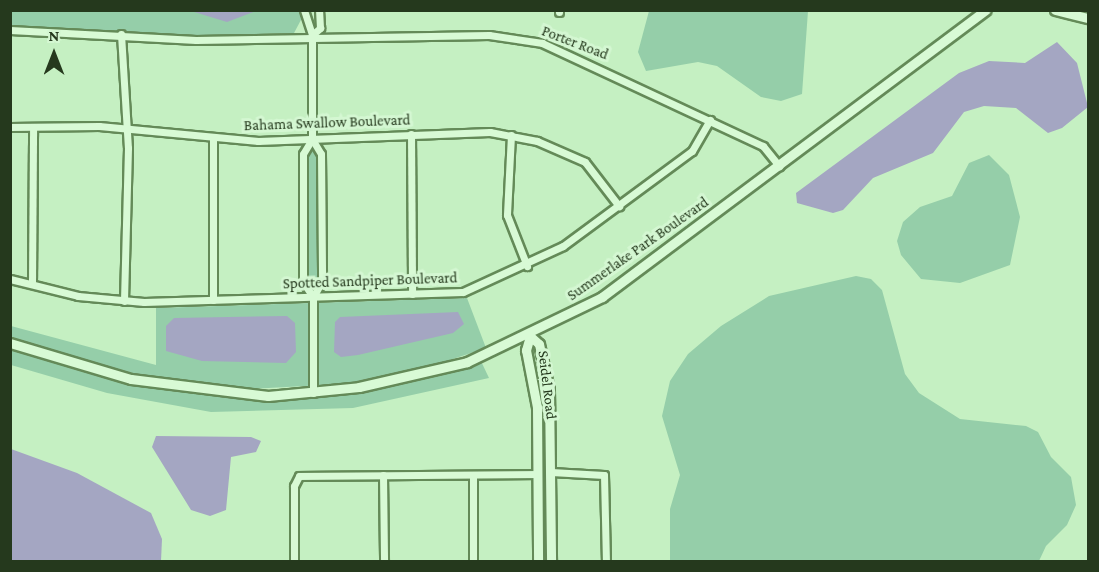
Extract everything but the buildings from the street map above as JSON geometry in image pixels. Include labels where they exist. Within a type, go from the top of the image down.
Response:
[{"type":"main road","points":[[972,19],[979,10]]},
{"type":"main road","name":"Summerlake Park Boulevard","points":[[10,343],[180,388],[313,393],[408,378],[467,362],[530,336],[602,297],[986,10]]},
{"type":"main road","points":[[1055,10],[1089,18]]},
{"type":"main road","name":"Seidel Road","points":[[538,561],[537,407],[526,350],[530,336],[539,344],[547,378],[551,472],[551,561]]},
{"type":"street","points":[[304,10],[312,35],[312,139],[303,154],[303,282],[313,297]]},
{"type":"street","points":[[312,35],[320,28],[319,10]]},
{"type":"street","name":"Porter Road","points":[[10,30],[121,34],[196,40],[312,35],[489,35],[542,43],[763,146],[779,166]]},
{"type":"street","points":[[121,34],[127,129],[123,301]]},
{"type":"street","name":"Spotted Sandpiper Boulevard","points":[[10,279],[123,301],[463,292],[527,266],[619,206],[692,151],[710,120]]},
{"type":"street","name":"Bahama Swallow Boulevard","points":[[10,127],[127,129],[213,139],[312,139],[411,134],[511,135],[585,162],[619,206]]},
{"type":"street","points":[[32,284],[33,127]]},
{"type":"street","points":[[411,134],[412,294]]},
{"type":"street","points":[[511,135],[507,215],[527,266]]},
{"type":"street","points":[[213,139],[213,300]]},
{"type":"street","points":[[312,139],[321,154],[322,281],[313,297],[313,393]]},
{"type":"street","points":[[551,472],[604,476],[606,561]]},
{"type":"street","points":[[473,474],[473,561]]},
{"type":"street","points":[[294,561],[296,478],[538,474]]},
{"type":"street","points":[[383,475],[384,561]]},
{"type":"green space","points":[[11,10],[301,10],[302,18],[294,33],[191,36],[11,27]]},
{"type":"green space","points":[[649,11],[808,11],[802,94],[781,101],[761,97],[717,66],[698,62],[646,71],[638,52]]},
{"type":"green space","points":[[313,150],[318,157],[318,277],[312,286],[305,281],[305,154]]},
{"type":"green space","points":[[989,155],[1009,175],[1020,217],[1010,265],[960,283],[921,279],[901,255],[897,241],[903,222],[920,207],[952,196],[969,163]]},
{"type":"green space","points":[[856,276],[871,279],[882,290],[905,374],[919,393],[960,419],[1026,426],[1038,432],[1051,457],[1071,477],[1076,505],[1067,525],[1046,546],[1039,561],[670,561],[670,509],[680,475],[662,416],[670,381],[688,354],[721,326],[769,296]]},
{"type":"green space","points":[[467,298],[486,348],[429,367],[343,384],[250,389],[147,377],[11,340],[11,326],[156,365],[156,308]]},
{"type":"green space","points":[[10,343],[131,379],[224,393],[313,393],[479,357],[489,378],[353,408],[211,412],[107,393],[11,365]]},
{"type":"water","points":[[191,11],[256,11],[227,22]]},
{"type":"water","points":[[1057,42],[1077,63],[1088,107],[1062,128],[1048,133],[1016,108],[984,106],[964,112],[933,153],[873,178],[843,210],[833,213],[797,203],[796,193],[959,73],[989,61],[1025,63]]},
{"type":"water","points":[[458,312],[464,324],[453,333],[358,355],[341,357],[334,352],[335,322],[340,317]]},
{"type":"water","points":[[287,316],[295,323],[296,352],[286,363],[202,361],[166,351],[166,326],[174,318]]},
{"type":"water","points":[[156,436],[251,437],[261,441],[256,452],[231,457],[226,510],[210,516],[191,510],[152,447]]},
{"type":"water","points":[[11,449],[77,473],[151,513],[162,539],[161,561],[11,561]]}]
